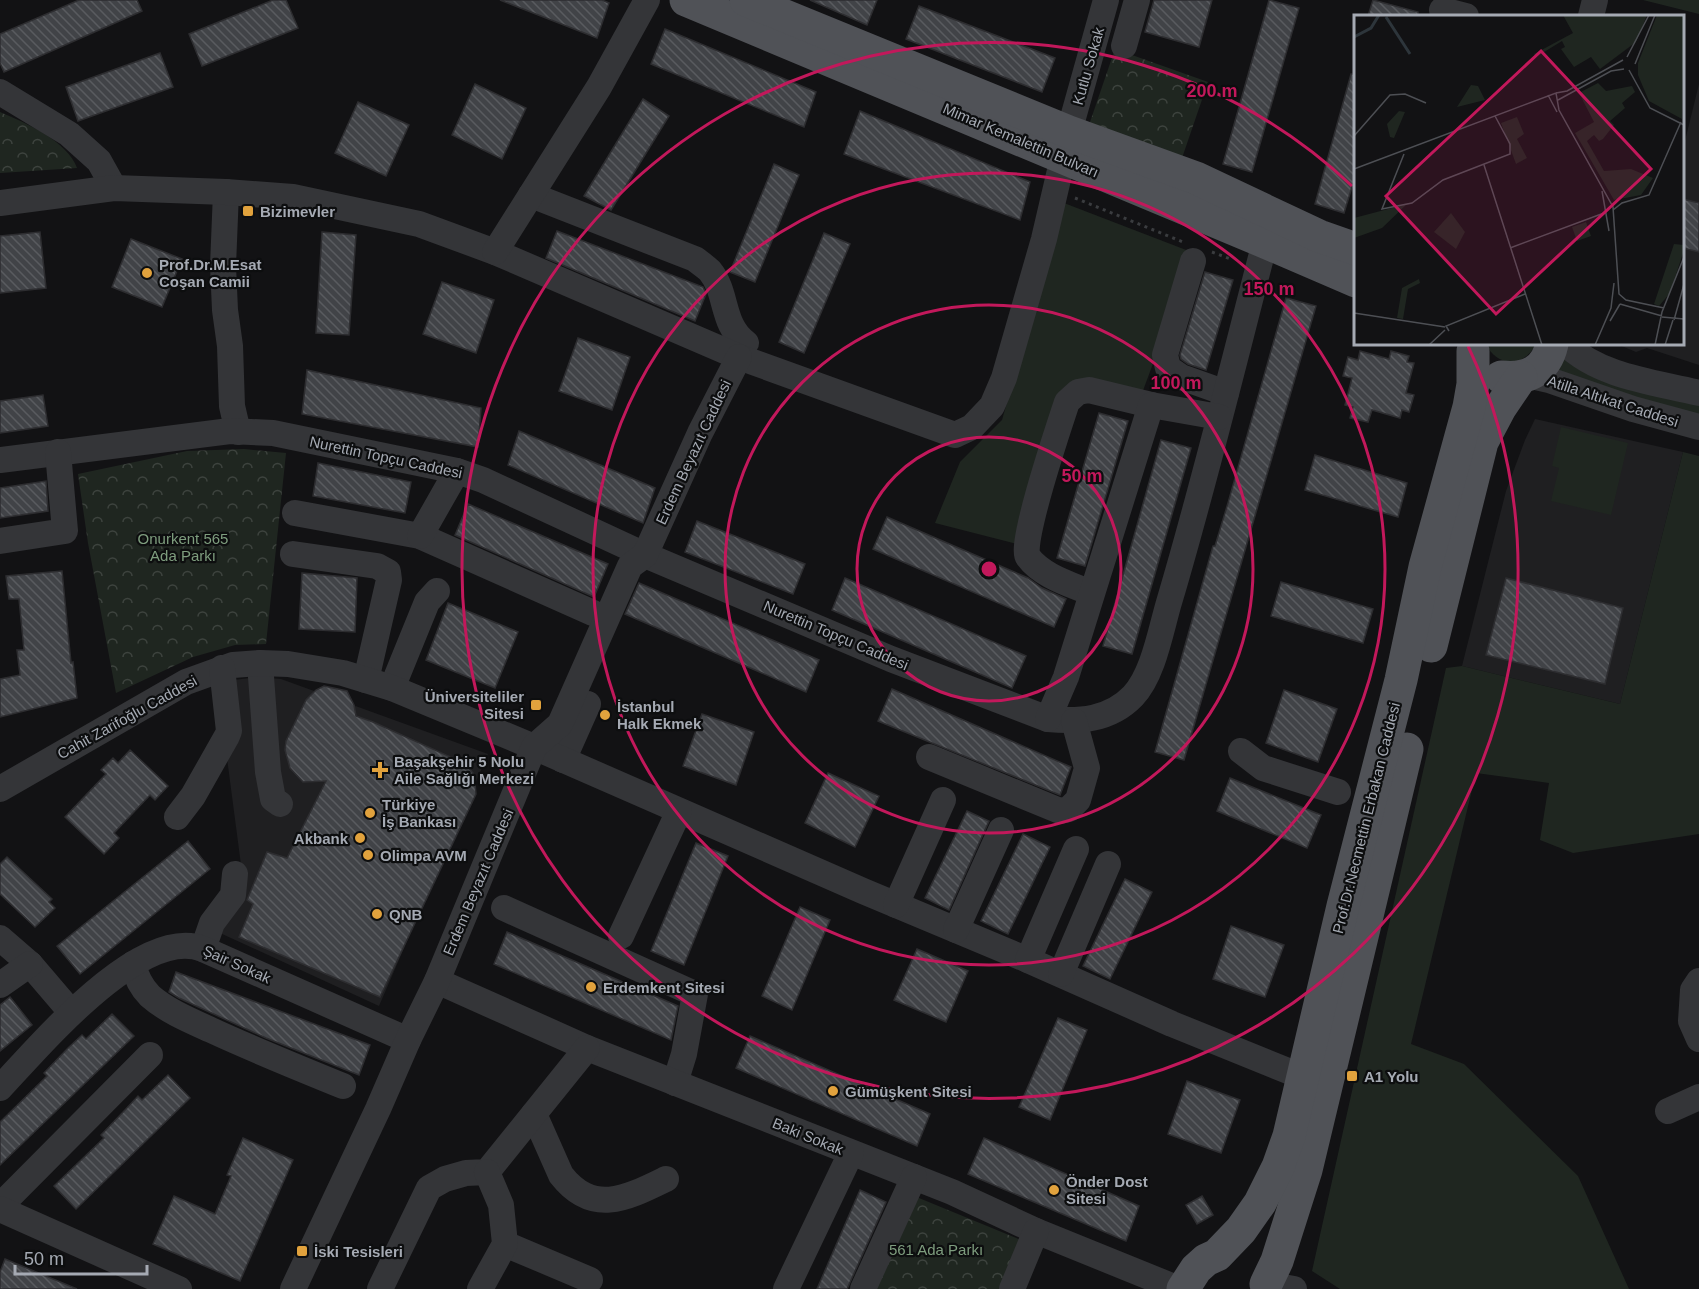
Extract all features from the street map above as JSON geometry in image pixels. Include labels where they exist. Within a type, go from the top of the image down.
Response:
[{"type":"main road","name":"Mimar Kemalettin Bulvarı","points":[[686,0],[1066,145],[1265,242],[1354,281]]},
{"type":"main road","points":[[746,0],[1066,145]]},
{"type":"main road","name":"Mimar Kemalettin Bulvarı","points":[[1066,145],[1196,178],[1319,236],[1354,248]]},
{"type":"main road","name":"Prof.Dr.Necmettin Erbakan Caddesi","points":[[1276,1287],[1276,1261],[1306,1170],[1453,552],[1482,442],[1503,403],[1524,376],[1542,365],[1552,345]]},
{"type":"main road","points":[[1472,347],[1479,362],[1489,371],[1501,376],[1524,376]]},
{"type":"main road","name":"Prof.Dr.Necmettin Erbakan Caddesi","points":[[1181,1289],[1196,1269],[1241,1230],[1260,1203],[1278,1167],[1289,1136],[1343,906],[1401,680],[1425,567],[1469,407],[1473,384],[1472,347]]},
{"type":"main road","points":[[1211,1257],[1239,1258],[1276,1287]]},
{"type":"street","points":[[495,252],[599,87],[647,0]]},
{"type":"street","name":"Kutlu Sokak","points":[[0,203],[114,188],[226,192],[293,197],[419,224],[955,435],[972,427],[992,406],[1004,378],[1044,239],[1054,190],[1106,0]]},
{"type":"street","points":[[1124,46],[1137,0]]},
{"type":"street","points":[[1591,15],[1595,0]]},
{"type":"street","points":[[1442,10],[1462,15]]},
{"type":"street","points":[[0,92],[69,134],[99,161],[114,188]]},
{"type":"street","points":[[226,192],[223,266],[225,310],[230,346],[232,406],[238,432]]},
{"type":"street","points":[[531,195],[695,259],[711,272],[730,325],[743,350]]},
{"type":"street","name":"Nurettin Topçu Caddesi","points":[[0,460],[238,432],[273,433],[457,471],[483,480],[645,555],[891,659],[1048,719],[1074,721],[1094,718],[1117,709],[1133,696],[1147,676],[1178,572],[1265,242]]},
{"type":"street","points":[[1188,251],[1165,355],[1168,368],[1223,405]]},
{"type":"street","name":"Atilla Altıkat Caddesi","points":[[1567,345],[1580,356],[1605,368],[1699,393]]},
{"type":"street","name":"Erdem Beyazıt Caddesi","points":[[293,1289],[437,981],[534,747],[560,724],[600,615],[630,566],[645,555],[700,432],[743,350]]},
{"type":"street","name":"Atilla Altıkat Caddesi","points":[[1524,376],[1549,380],[1633,409],[1699,427]]},
{"type":"street","points":[[1091,593],[1048,574],[1028,556],[1025,550],[1029,527],[1067,402],[1078,392],[1089,390],[1151,405],[1223,405]]},
{"type":"street","points":[[1048,719],[1066,678],[1151,405]]},
{"type":"street","points":[[0,541],[65,531],[70,450]]},
{"type":"street","points":[[420,536],[457,471]]},
{"type":"street","points":[[295,513],[420,536],[600,615],[616,641],[563,760]]},
{"type":"street","points":[[293,554],[376,566],[388,572],[366,680]]},
{"type":"street","points":[[392,688],[427,602],[438,591]]},
{"type":"street","points":[[260,663],[268,772],[273,799],[280,804]]},
{"type":"street","name":"Cahit Zarifoğlu Caddesi","points":[[2,785],[186,682],[222,668],[260,663],[288,664],[342,673],[392,688],[534,747],[1172,1024],[1303,1077]]},
{"type":"street","points":[[177,817],[193,796],[229,731],[222,668]]},
{"type":"street","points":[[929,757],[1060,812],[1069,809],[1078,800],[1087,768],[1074,721]]},
{"type":"street","points":[[1241,752],[1263,768],[1338,792]]},
{"type":"street","points":[[896,905],[943,800]]},
{"type":"street","points":[[621,936],[679,811]]},
{"type":"street","points":[[956,930],[1001,830]]},
{"type":"street","points":[[1028,960],[1076,849]]},
{"type":"street","points":[[1061,974],[1108,864]]},
{"type":"street","points":[[203,949],[212,923],[233,895],[235,874]]},
{"type":"street","points":[[504,908],[695,994],[684,1054],[675,1083]]},
{"type":"street","points":[[0,938],[30,964],[71,1012]]},
{"type":"street","name":"Şair Sokak","points":[[0,1088],[71,1012],[103,985],[160,949],[179,945],[203,949],[408,1040]]},
{"type":"street","points":[[0,986],[30,964]]},
{"type":"street","points":[[133,964],[144,989],[167,1008],[225,1036],[343,1086]]},
{"type":"street","name":"Baki Sokak","points":[[437,981],[587,1048],[952,1192],[1036,1232],[1181,1289]]},
{"type":"street","points":[[1699,981],[1693,990],[1691,1021],[1699,1039]]},
{"type":"street","points":[[380,1289],[429,1188],[445,1179],[466,1173],[487,1172],[587,1048]]},
{"type":"street","points":[[150,1055],[0,1208],[179,1289]]},
{"type":"street","points":[[1668,1111],[1699,1097]]},
{"type":"street","points":[[534,1114],[561,1175],[567,1184],[584,1195],[617,1200],[629,1197],[666,1179]]},
{"type":"street","points":[[786,1289],[850,1153]]},
{"type":"street","points":[[480,1289],[505,1244],[501,1205],[487,1172]]},
{"type":"street","points":[[862,1289],[914,1178]]},
{"type":"street","points":[[1012,1289],[1036,1232]]},
{"type":"street","points":[[505,1244],[590,1280]]},
{"type":"path","points":[[1054,190],[1188,251]]},
{"type":"shaded area","points":[[1699,84],[1699,365],[1647,348],[1636,352],[1619,345],[1684,345],[1684,145]]},
{"type":"shaded area","points":[[1535,419],[1683,452],[1620,704],[1462,666],[1506,491]]},
{"type":"shaded area","name":"Olimpa AVM","points":[[257,677],[281,679],[488,754],[379,1006],[220,933],[243,880],[217,682]]},
{"type":"green space","points":[[1643,0],[1699,0],[1699,14]]},
{"type":"green space","points":[[1115,49],[1208,82],[1182,158],[1089,125]]},
{"type":"green space","points":[[0,112],[33,127],[55,141],[72,158],[77,168],[0,173]]},
{"type":"green space","points":[[1064,203],[1194,253],[1141,396],[1079,381],[1033,548],[935,523],[960,462],[1002,420]]},
{"type":"green space","points":[[1487,345],[1535,345],[1525,357],[1511,362],[1504,361],[1491,352]]},
{"type":"green space","points":[[1563,352],[1699,401],[1699,415],[1654,404],[1554,369]]},
{"type":"green space","points":[[1561,427],[1628,443],[1611,515],[1551,501],[1559,468],[1552,466]]},
{"type":"green space","name":"Onurkent 565 Ada Parkı","points":[[244,449],[286,453],[266,644],[235,645],[193,657],[116,693],[88,543],[78,474],[187,451]]},
{"type":"green space","points":[[1683,452],[1699,456],[1699,834],[1573,853],[1540,840],[1549,783],[1476,773],[1411,1044],[1464,1064],[1578,1176],[1629,1289],[1340,1289],[1312,1271],[1446,668],[1462,666],[1620,704]]},
{"type":"green space","name":"561 Ada Parkı","points":[[914,1196],[1026,1242],[1006,1289],[875,1289]]},
{"type":"building","points":[[79,0],[137,0],[142,11],[4,72],[0,63],[0,34]]},
{"type":"building","points":[[273,0],[286,0],[298,28],[202,66],[189,34]]},
{"type":"building","points":[[500,0],[602,0],[609,3],[597,38]]},
{"type":"building","points":[[810,0],[877,0],[867,25]]},
{"type":"building","points":[[1154,0],[1212,0],[1199,47],[1145,32]]},
{"type":"building","points":[[1269,0],[1299,8],[1252,172],[1223,164]]},
{"type":"building","points":[[1373,0],[1418,12],[1418,15],[1368,15]]},
{"type":"building","points":[[919,6],[1055,58],[1042,92],[906,39]]},
{"type":"building","points":[[665,29],[816,92],[804,127],[651,64]]},
{"type":"building","points":[[160,53],[173,87],[78,121],[66,87]]},
{"type":"building","points":[[1351,74],[1354,75],[1354,180],[1344,213],[1315,204]]},
{"type":"building","points":[[475,84],[526,108],[502,159],[452,135]]},
{"type":"building","points":[[643,99],[669,116],[611,210],[584,196]]},
{"type":"building","points":[[358,102],[409,125],[386,176],[335,153]]},
{"type":"building","points":[[860,111],[1030,182],[1020,220],[844,154]]},
{"type":"building","points":[[774,164],[799,175],[755,282],[730,272]]},
{"type":"building","points":[[1684,199],[1699,203],[1699,252],[1684,248]]},
{"type":"building","points":[[557,231],[703,287],[706,294],[695,321],[546,258]]},
{"type":"building","points":[[40,232],[46,288],[0,293],[0,236]]},
{"type":"building","points":[[322,232],[356,235],[349,335],[316,333]]},
{"type":"building","points":[[824,233],[850,244],[804,353],[779,342]]},
{"type":"building","name":"Prof.Dr.M.Esat Coşan Camii","points":[[131,239],[182,259],[162,307],[112,287]]},
{"type":"building","points":[[1205,272],[1233,280],[1206,370],[1188,364],[1181,359],[1180,355]]},
{"type":"building","points":[[442,282],[494,300],[476,353],[423,334]]},
{"type":"building","points":[[1286,298],[1316,306],[1184,760],[1155,752]]},
{"type":"building","points":[[578,338],[630,357],[612,410],[559,391]]},
{"type":"building","points":[[1360,351],[1389,359],[1391,351],[1409,356],[1407,362],[1414,363],[1406,393],[1414,395],[1409,412],[1402,410],[1400,418],[1372,410],[1368,422],[1350,418],[1353,407],[1345,405],[1352,378],[1343,376],[1348,357],[1358,360]]},
{"type":"building","points":[[307,370],[481,408],[478,447],[302,414]]},
{"type":"building","points":[[43,395],[48,426],[0,433],[0,401]]},
{"type":"building","points":[[1099,413],[1128,421],[1085,566],[1057,558]]},
{"type":"building","points":[[519,431],[655,488],[643,523],[508,465]]},
{"type":"building","points":[[1161,440],[1191,448],[1132,654],[1103,646]]},
{"type":"building","points":[[1315,455],[1407,483],[1398,517],[1305,490]]},
{"type":"building","points":[[318,463],[411,482],[405,513],[313,496]]},
{"type":"building","points":[[46,481],[48,511],[0,518],[0,488]]},
{"type":"building","points":[[468,504],[608,564],[594,597],[455,535]]},
{"type":"building","points":[[887,517],[1028,578],[1042,588],[1066,599],[1054,627],[873,549]]},
{"type":"building","points":[[697,521],[805,564],[793,594],[685,552]]},
{"type":"building","points":[[62,571],[71,663],[73,662],[77,698],[0,717],[0,679],[20,675],[17,650],[24,650],[19,599],[9,599],[6,576]]},
{"type":"building","points":[[302,573],[357,578],[355,632],[299,629]]},
{"type":"building","points":[[845,578],[1026,656],[1012,688],[832,610]]},
{"type":"building","points":[[1506,578],[1623,608],[1605,684],[1486,655]]},
{"type":"building","points":[[1281,582],[1373,609],[1363,643],[1271,616]]},
{"type":"building","points":[[639,583],[819,660],[806,692],[625,614]]},
{"type":"building","points":[[448,603],[518,632],[495,688],[426,660]]},
{"type":"building","name":"Olimpa AVM","points":[[324,686],[347,691],[354,705],[356,716],[466,764],[473,773],[475,783],[476,794],[380,997],[239,937],[253,904],[247,900],[267,852],[287,858],[326,781],[303,782],[290,768],[285,750],[286,741],[306,700]]},
{"type":"building","points":[[892,689],[1071,767],[1060,795],[878,721]]},
{"type":"building","points":[[1284,690],[1337,709],[1318,762],[1266,743]]},
{"type":"building","points":[[702,714],[754,732],[736,785],[683,766]]},
{"type":"building","points":[[130,750],[168,786],[155,800],[150,795],[114,833],[119,838],[104,854],[65,817],[106,774],[101,770],[113,758],[118,763]]},
{"type":"building","points":[[828,773],[879,796],[855,847],[805,823]]},
{"type":"building","points":[[1230,778],[1321,815],[1307,848],[1217,811]]},
{"type":"building","points":[[967,811],[989,821],[949,910],[925,898]]},
{"type":"building","points":[[1023,834],[1050,847],[1008,934],[981,921]]},
{"type":"building","points":[[188,841],[210,869],[80,974],[57,946]]},
{"type":"building","points":[[696,843],[728,856],[684,965],[651,951]]},
{"type":"building","points":[[7,857],[52,899],[49,902],[55,908],[35,927],[0,894],[0,864]]},
{"type":"building","points":[[1125,879],[1152,892],[1110,979],[1083,966]]},
{"type":"building","points":[[800,907],[830,920],[792,1010],[762,996]]},
{"type":"building","points":[[1231,926],[1284,945],[1265,997],[1213,979]]},
{"type":"building","name":"Erdemkent Sitesi","points":[[507,932],[678,1006],[671,1040],[494,964]]},
{"type":"building","points":[[917,949],[968,971],[946,1022],[894,1000]]},
{"type":"building","points":[[176,972],[370,1045],[359,1075],[266,1038],[179,998],[169,992]]},
{"type":"building","points":[[10,997],[32,1025],[0,1051],[0,1005]]},
{"type":"building","points":[[112,1014],[134,1036],[0,1165],[0,1122],[47,1076],[44,1073],[68,1048],[82,1035],[86,1039]]},
{"type":"building","points":[[1058,1018],[1087,1030],[1050,1120],[1019,1107]]},
{"type":"building","name":"Gümüşkent Sitesi","points":[[750,1036],[930,1114],[917,1146],[736,1068]]},
{"type":"building","points":[[168,1075],[190,1098],[76,1209],[54,1186],[104,1138],[101,1135],[138,1096],[142,1100]]},
{"type":"building","points":[[1187,1081],[1240,1100],[1221,1153],[1168,1134]]},
{"type":"building","points":[[243,1138],[293,1160],[240,1281],[153,1244],[174,1196],[215,1214],[231,1176],[227,1175]]},
{"type":"building","name":"Önder Dost Sitesi","points":[[984,1138],[1139,1206],[1126,1241],[968,1174]]},
{"type":"building","points":[[860,1190],[886,1202],[847,1289],[817,1289]]},
{"type":"building","points":[[1202,1196],[1213,1215],[1197,1224],[1186,1205]]},
{"type":"building","points":[[5,1259],[77,1289],[0,1289],[0,1272]]},
{"type":"place","name":"Bizimevler","points":[[248,211]]},
{"type":"place","name":"Prof.Dr.M.Esat Coşan Camii","points":[[147,273]]},
{"type":"place","name":"Üniversiteliler Sitesi","points":[[536,705]]},
{"type":"place","name":"İstanbul Halk Ekmek","points":[[605,715]]},
{"type":"place","name":"Başakşehir 5 Nolu Aile Sağlığı Merkezi","points":[[380,770]]},
{"type":"place","name":"Türkiye İş Bankası","points":[[370,813]]},
{"type":"place","name":"Akbank","points":[[360,838]]},
{"type":"place","name":"Olimpa AVM","points":[[368,855]]},
{"type":"place","name":"QNB","points":[[377,914]]},
{"type":"place","name":"Erdemkent Sitesi","points":[[591,987]]},
{"type":"place","name":"A1 Yolu","points":[[1352,1076]]},
{"type":"place","name":"Gümüşkent Sitesi","points":[[833,1091]]},
{"type":"place","name":"Önder Dost Sitesi","points":[[1054,1190]]},
{"type":"place","name":"İski Tesisleri","points":[[302,1251]]}]
